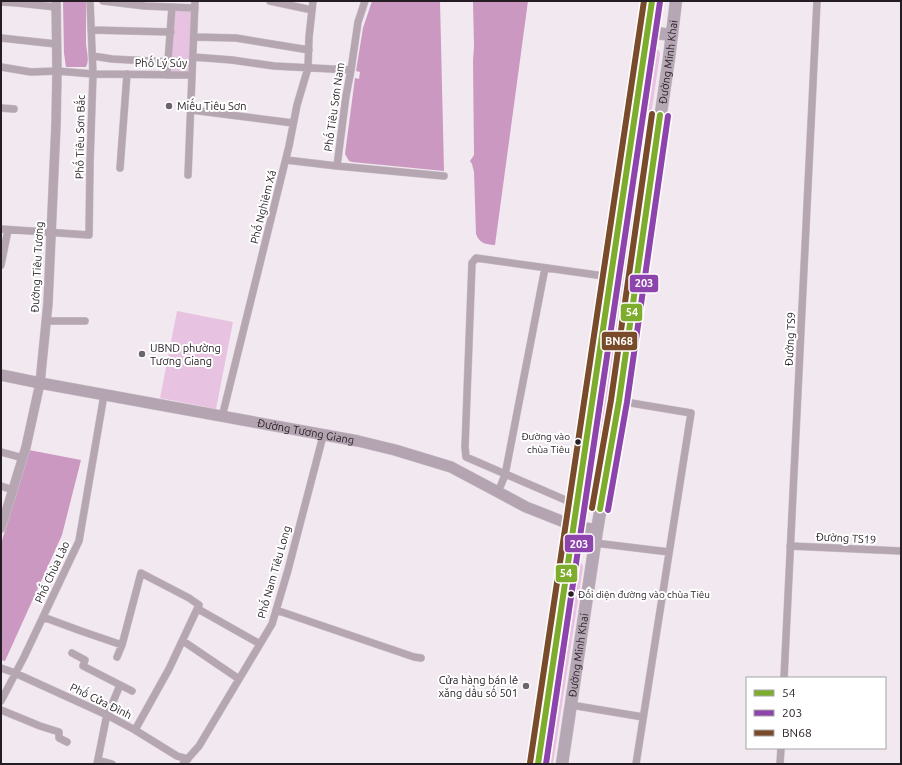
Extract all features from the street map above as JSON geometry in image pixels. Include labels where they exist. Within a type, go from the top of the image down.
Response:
[{"type":"main road","name":"Đường Minh Khai","points":[[538,764],[652,1]]},
{"type":"main road","name":"Đường Minh Khai","points":[[562,764],[597,530],[619,401],[676,1]]},
{"type":"main road","points":[[648,32],[672,35]]},
{"type":"main road","name":"Đường Tương Giang","points":[[1,375],[395,450],[451,467],[526,507],[574,526],[597,530]]},
{"type":"street","name":"Phố Tiêu Sơn Bắc","points":[[51,233],[89,235],[93,74],[90,1]]},
{"type":"street","points":[[103,1],[145,6],[172,7],[195,4]]},
{"type":"street","points":[[270,1],[312,10]]},
{"type":"street","name":"Phố Nghiêm Xá","points":[[222,417],[286,160],[297,105],[308,68],[313,1]]},
{"type":"street","name":"Phố Tiêu Sơn Nam","points":[[286,160],[337,166],[358,22],[365,1]]},
{"type":"street","name":"Đường TS9","points":[[784,677],[817,1]]},
{"type":"street","points":[[1,2],[56,4]]},
{"type":"street","name":"Đường Tiêu Tương","points":[[1,528],[23,458],[40,383],[48,303],[56,124],[56,4]]},
{"type":"street","name":"Phố Lý Súy","points":[[1,67],[24,72],[57,71],[93,74],[192,75],[195,4]]},
{"type":"street","points":[[168,75],[172,7]]},
{"type":"street","points":[[91,30],[171,32]]},
{"type":"street","points":[[194,36],[236,38],[309,50]]},
{"type":"street","points":[[1,38],[56,44]]},
{"type":"street","points":[[93,56],[169,62]]},
{"type":"street","points":[[193,57],[232,60],[274,66],[351,70]]},
{"type":"street","points":[[120,168],[128,74]]},
{"type":"street","points":[[188,175],[192,75]]},
{"type":"street","points":[[1,108],[14,109]]},
{"type":"street","points":[[191,110],[293,124]]},
{"type":"street","points":[[337,166],[444,176]]},
{"type":"street","points":[[1,265],[5,229],[51,233]]},
{"type":"street","points":[[577,506],[466,457],[465,440],[472,263],[476,258],[610,277]]},
{"type":"street","points":[[498,492],[505,474],[545,268]]},
{"type":"street","points":[[46,321],[85,321]]},
{"type":"street","name":"Phố Chùa Lào","points":[[1,701],[16,673],[79,541],[104,395]]},
{"type":"street","points":[[619,401],[691,413],[636,764]]},
{"type":"street","name":"Phố Nam Tiêu Long","points":[[185,761],[199,746],[272,624],[288,570],[323,436]]},
{"type":"street","points":[[1,452],[23,458]]},
{"type":"street","points":[[1,486],[13,490]]},
{"type":"street","points":[[595,543],[669,552]]},
{"type":"street","name":"Đường TS19","points":[[790,546],[901,551]]},
{"type":"street","points":[[117,657],[122,645],[141,573],[189,598],[199,605],[198,610],[169,669],[135,730]]},
{"type":"street","points":[[198,610],[260,644]]},
{"type":"street","points":[[276,610],[414,657],[421,658]]},
{"type":"street","points":[[43,617],[122,645]]},
{"type":"street","points":[[183,640],[239,679]]},
{"type":"street","points":[[72,653],[86,660],[83,666],[132,691]]},
{"type":"street","name":"Phố Cửa Đình","points":[[1,668],[16,673],[107,715],[135,730],[185,761]]},
{"type":"street","points":[[112,764],[98,762],[101,739],[107,715],[120,685]]},
{"type":"street","points":[[571,705],[643,717]]},
{"type":"street","points":[[1,710],[59,732],[59,738],[67,742]]},
{"type":"street","points":[[780,764],[781,749]]},
{"type":"shaded area","points":[[63,1],[86,1],[86,42],[88,58],[86,67],[66,67],[64,53]]},
{"type":"shaded area","points":[[372,1],[440,1],[444,171],[352,162],[349,161],[345,154],[355,78],[359,79],[360,72],[356,71],[363,28]]},
{"type":"shaded area","points":[[473,1],[528,1],[495,245],[483,243],[479,240],[476,234],[474,172],[470,161],[474,155]]},
{"type":"shaded area","points":[[174,9],[193,10],[189,72],[170,72]]},
{"type":"shaded area","points":[[658,49],[660,54],[619,333],[592,503],[589,507],[587,506],[587,503],[627,247],[654,51]]},
{"type":"shaded area","points":[[177,311],[233,322],[216,409],[160,398]]},
{"type":"shaded area","points":[[29,450],[81,460],[62,535],[5,661],[1,660],[1,544]]},
{"type":"shaded area","points":[[580,563],[583,567],[553,764],[547,764],[577,567]]},
{"type":"transit line","name":"BN68","points":[[530,763],[644,1]]},
{"type":"transit line","name":"54","points":[[538,764],[652,1]]},
{"type":"transit line","name":"203","points":[[546,764],[660,2]]},
{"type":"transit line","name":"BN68","points":[[592,508],[611,400],[652,114]]},
{"type":"transit line","name":"54","points":[[600,509],[619,401],[660,115]]},
{"type":"transit line","name":"203","points":[[608,510],[627,402],[668,116]]},
{"type":"place","name":"Miếu Tiêu Sơn","points":[[169,106]]},
{"type":"place","name":"UBND phường Tương Giang","points":[[142,354]]},
{"type":"place","name":"Đường vào chùa Tiêu","points":[[578,442]]},
{"type":"place","name":"Đối diện đường vào chùa Tiêu","points":[[571,594]]},
{"type":"place","name":"Cửa hàng bán lẻ xăng dầu số 501","points":[[526,686]]}]
